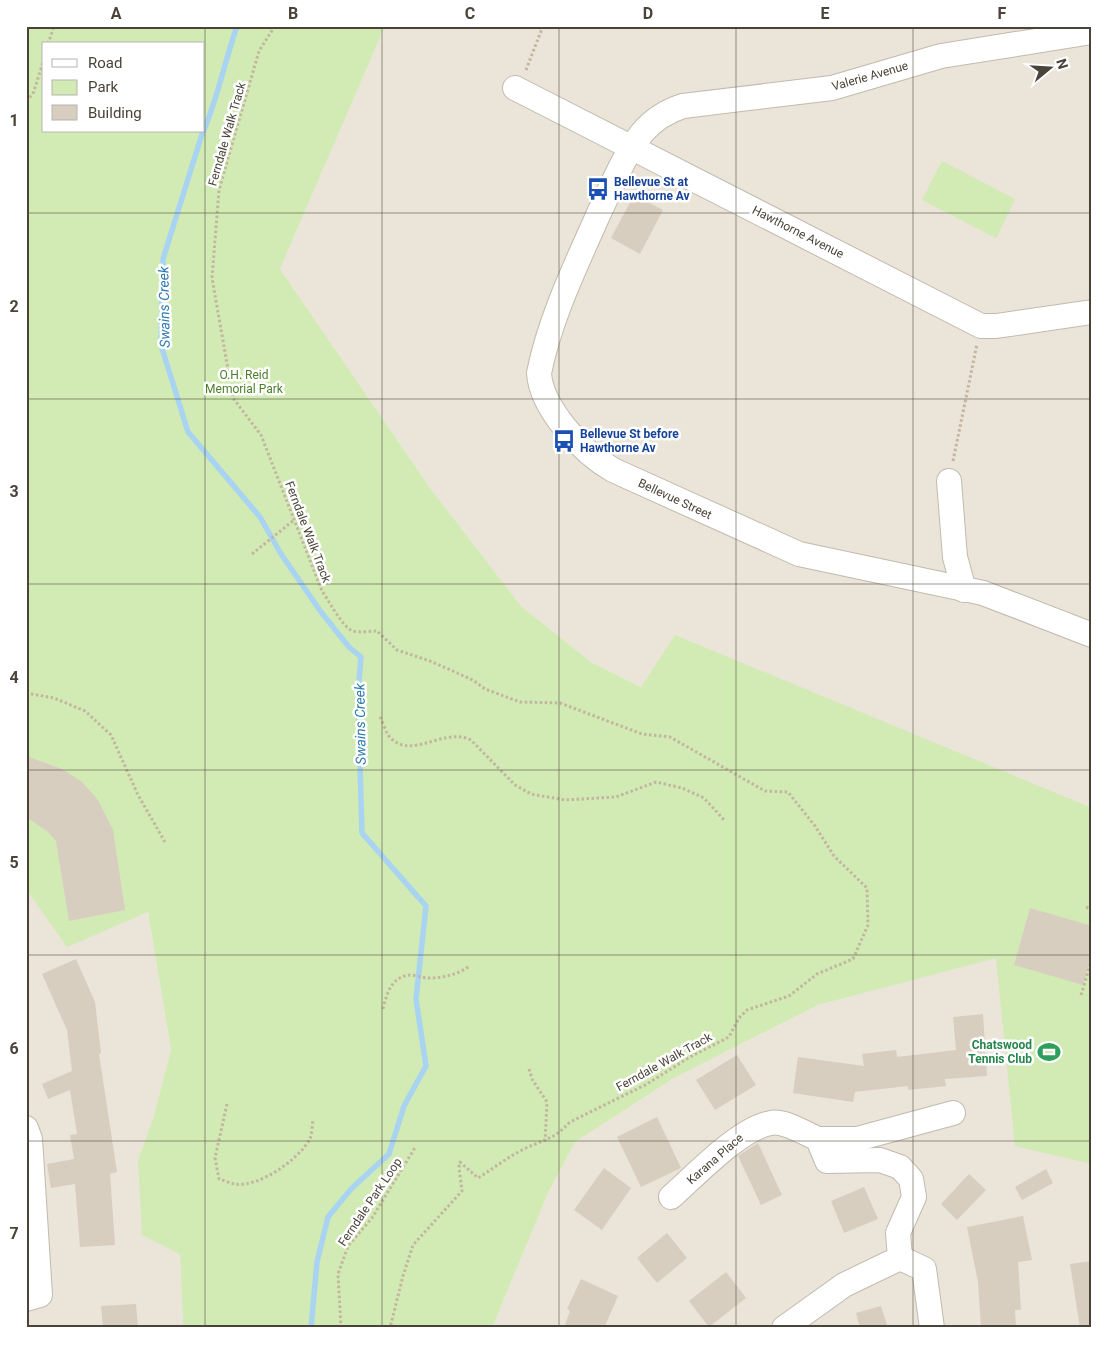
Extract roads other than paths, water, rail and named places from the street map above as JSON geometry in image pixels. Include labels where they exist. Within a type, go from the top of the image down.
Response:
[{"type":"street","name":"Valerie Avenue","points":[[632,147],[652,124],[672,109],[683,106],[832,88],[941,56],[1092,32]]},
{"type":"street","name":"Hawthorne Avenue","points":[[515,88],[981,326],[996,326],[1092,312]]},
{"type":"street","name":"Bellevue Street","points":[[632,147],[573,270],[540,364],[539,382],[548,405],[601,464],[784,549],[815,559],[1000,599],[1092,635]]},
{"type":"street","points":[[949,481],[955,557],[964,590]]},
{"type":"street","name":"Karana Place","points":[[671,1197],[745,1132],[772,1122],[818,1139],[857,1139],[952,1113]]},
{"type":"street","points":[[26,1128],[30,1139],[40,1295],[26,1299]]},
{"type":"street","points":[[818,1139],[827,1161],[880,1160],[900,1167],[911,1179],[914,1197],[898,1233],[900,1258]]},
{"type":"street","points":[[784,1328],[844,1285],[900,1258]]},
{"type":"street","points":[[900,1258],[924,1269],[932,1328]]},
{"type":"waterway","name":"Swains Creek","points":[[205,127],[237,26]]},
{"type":"waterway","name":"Swains Creek","points":[[203,132],[163,259],[161,345],[188,432],[260,517],[281,554],[321,612],[349,647],[361,657],[358,694],[362,833],[426,906],[416,999],[426,1066],[404,1106],[389,1154],[351,1189],[328,1217],[317,1262],[311,1328]]},
{"type":"place","name":"Bellevue St at Hawthorne Av","points":[[598,189]]},
{"type":"place","name":"Bellevue St before Hawthorne Av","points":[[564,441]]},
{"type":"place","name":"Chatswood Tennis Club","points":[[1049,1052]]},
{"type":"park label","name":"O.H. Reid Memorial Park","points":[[244,382]]}]
